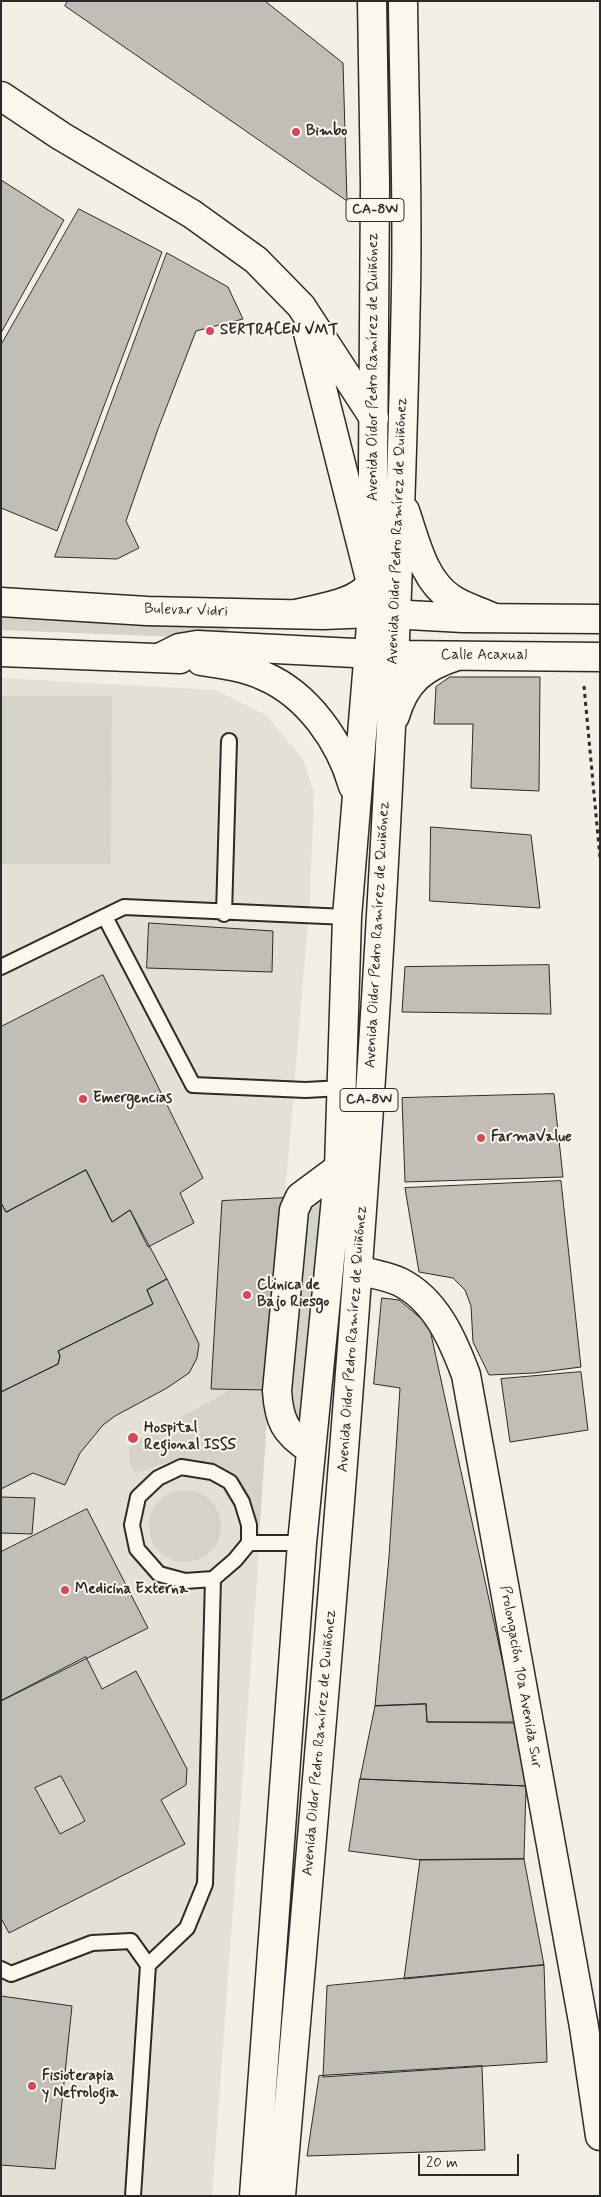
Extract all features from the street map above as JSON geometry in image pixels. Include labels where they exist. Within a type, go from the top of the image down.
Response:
[{"type":"main road","name":"Avenida Oídor Pedro Ramírez de Quiñónez","points":[[372,1],[375,184],[372,583],[383,614]]},
{"type":"main road","name":"Avenida Oidor Pedro Ramírez de Quiñónez","points":[[254,2196],[302,1544],[339,1168],[346,917],[356,796],[381,654],[383,614],[399,492],[407,284],[403,1]]},
{"type":"main road","points":[[1,96],[61,136],[192,214],[256,260],[301,306],[374,418]]},
{"type":"main road","points":[[296,614],[350,599],[367,590],[372,583],[301,306]]},
{"type":"main road","points":[[399,492],[418,549],[433,582],[454,601],[492,617]]},
{"type":"main road","name":"Bulevar Vidri","points":[[1,602],[147,611],[383,614]]},
{"type":"main road","points":[[383,614],[464,618],[600,619]]},
{"type":"main road","points":[[161,657],[179,648],[197,645],[381,654]]},
{"type":"main road","points":[[1,652],[201,660],[224,664],[265,676],[297,697],[312,711],[337,744],[347,764],[356,796]]},
{"type":"main road","name":"Avenida Oidor Pedro Ramírez de Quiñónez","points":[[281,2196],[359,1270],[389,742],[381,654]]},
{"type":"main road","name":"Calle Acaxual","points":[[381,654],[591,656]]},
{"type":"main road","points":[[389,742],[398,705],[405,691],[417,676],[434,663],[457,656]]},
{"type":"main road","points":[[310,1449],[293,1439],[284,1426],[278,1410],[277,1391],[294,1210],[300,1197],[339,1168]]},
{"type":"main road","name":"Prolongación 10a Avenida Sur","points":[[359,1270],[398,1281],[416,1291],[435,1313],[453,1341],[466,1375],[584,2028],[600,2136]]},
{"type":"lane","points":[[224,914],[229,741]]},
{"type":"lane","points":[[1,967],[124,907],[224,914],[346,917]]},
{"type":"lane","points":[[105,917],[193,1085],[306,1090],[341,1088]]},
{"type":"lane","points":[[181,1467],[212,1472],[230,1482],[242,1502],[249,1525],[249,1543],[235,1560],[213,1579],[185,1581],[159,1574],[137,1549],[132,1525],[138,1497],[158,1478],[181,1467]]},
{"type":"lane","points":[[249,1543],[302,1544]]},
{"type":"lane","points":[[148,1965],[187,1928],[205,1884],[213,1579]]},
{"type":"lane","points":[[1,1969],[11,1974],[92,1943],[131,1941],[148,1965],[133,2196]]},
{"type":"path","points":[[591,656],[600,858]]},
{"type":"shaded area","points":[[1,617],[228,628],[228,639],[1,630]]},
{"type":"shaded area","name":"Hospital Regional ISSS","points":[[1,678],[216,690],[266,715],[303,759],[314,793],[310,896],[265,1434],[257,1581],[212,2196],[1,2196]]},
{"type":"shaded area","points":[[1,696],[112,696],[111,864],[1,864]]},
{"type":"shaded area","points":[[333,1187],[305,1420],[296,1425],[287,1414],[299,1216]]},
{"type":"shaded area","points":[[228,1389],[269,1390],[260,1523],[252,1520],[246,1493],[240,1484],[222,1470],[190,1460],[168,1462],[135,1472],[130,1464],[129,1447],[140,1439],[224,1394]]},
{"type":"shaded area","points":[[178,1490],[192,1490],[211,1500],[221,1519],[221,1533],[211,1552],[192,1562],[178,1562],[159,1552],[149,1533],[149,1519],[159,1500]]},
{"type":"shaded area","points":[[61,1776],[85,1821],[60,1834],[35,1788]]},
{"type":"building","name":"Bimbo","points":[[68,1],[265,1],[343,63],[347,201],[65,6]]},
{"type":"building","points":[[1,180],[64,220],[1,333]]},
{"type":"building","points":[[79,209],[162,252],[57,531],[1,508],[1,345]]},
{"type":"building","points":[[167,253],[228,287],[243,319],[196,331],[158,429],[126,521],[139,548],[117,559],[55,557]]},
{"type":"building","points":[[450,677],[540,677],[539,791],[471,788],[473,724],[434,724],[436,687]]},
{"type":"building","points":[[431,827],[531,835],[540,908],[430,901]]},
{"type":"building","points":[[149,923],[273,931],[272,972],[147,968]]},
{"type":"building","points":[[549,965],[551,1014],[402,1012],[405,967]]},
{"type":"building","name":"Emergencias","points":[[103,975],[203,1178],[180,1193],[194,1223],[148,1247],[130,1210],[112,1222],[86,1170],[6,1212],[1,1203],[1,1027]]},
{"type":"building","name":"FarmaValue","points":[[554,1094],[563,1177],[405,1182],[402,1098]]},
{"type":"building","points":[[86,1170],[112,1222],[130,1210],[167,1279],[147,1290],[153,1304],[58,1351],[60,1356],[58,1364],[1,1392],[1,1203],[6,1212]]},
{"type":"building","points":[[561,1181],[581,1367],[534,1373],[489,1375],[473,1342],[471,1306],[465,1290],[453,1278],[419,1272],[405,1188]]},
{"type":"building","name":"Clinica de Bajo Riesgo","points":[[285,1198],[269,1390],[211,1389],[222,1201]]},
{"type":"building","points":[[167,1279],[199,1344],[197,1358],[189,1373],[103,1425],[80,1453],[65,1485],[33,1473],[1,1489],[1,1392],[58,1364],[60,1356],[58,1351],[153,1304],[147,1290]]},
{"type":"building","points":[[382,1298],[399,1300],[429,1325],[516,1723],[427,1722],[426,1704],[375,1706],[389,1557],[400,1388],[374,1384]]},
{"type":"building","points":[[581,1372],[588,1430],[510,1442],[501,1379]]},
{"type":"building","points":[[1,1497],[35,1498],[32,1534],[1,1533]]},
{"type":"building","name":"Medicina Externa","points":[[87,1509],[148,1628],[1,1701],[1,1552]]},
{"type":"building","points":[[86,1657],[102,1689],[136,1671],[187,1769],[186,1785],[161,1800],[185,1844],[9,1933],[1,1918],[1,1701]],"holes":[[[61,1776],[85,1821],[60,1834],[35,1788]]]},
{"type":"building","points":[[426,1704],[427,1722],[523,1722],[526,1786],[360,1779],[375,1706]]},
{"type":"building","points":[[360,1779],[526,1786],[524,1859],[420,1860],[349,1851]]},
{"type":"building","points":[[524,1859],[544,1965],[404,1979],[420,1860]]},
{"type":"building","points":[[544,1965],[547,2062],[323,2077],[327,1986]]},
{"type":"building","name":"Fisioterapia y Nefrologia","points":[[1,1996],[72,2006],[55,2169],[1,2165]]},
{"type":"building","points":[[482,2066],[485,2150],[307,2156],[319,2076]]},
{"type":"place","name":"Bimbo","points":[[296,132]]},
{"type":"place","name":"SERTRACEN VMT","points":[[210,331]]},
{"type":"place","name":"Emergencias","points":[[83,1099]]},
{"type":"place","name":"FarmaValue","points":[[481,1138]]},
{"type":"place","name":"Clinica de Bajo Riesgo","points":[[247,1295]]},
{"type":"place","name":"Hospital Regional ISSS","points":[[133,1438]]},
{"type":"place","name":"Medicina Externa","points":[[65,1590]]},
{"type":"place","name":"Fisioterapia y Nefrologia","points":[[32,2086]]}]
